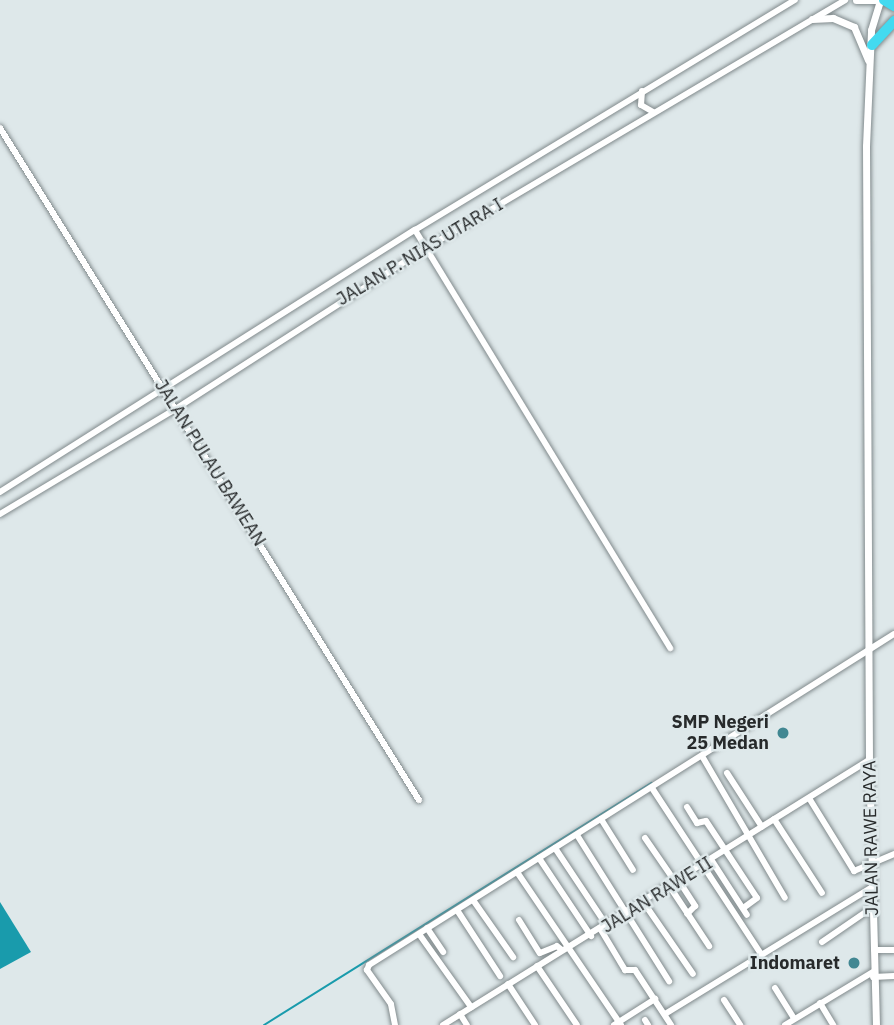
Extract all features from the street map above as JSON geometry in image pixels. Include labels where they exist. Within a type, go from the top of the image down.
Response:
[{"type":"highway","points":[[880,0],[894,6]]},
{"type":"highway","points":[[872,45],[894,21]]},
{"type":"street","name":"JALAN P. NIAS UTARA I","points":[[0,492],[167,390],[415,230],[795,0]]},
{"type":"street","name":"JALAN P. NIAS UTARA I","points":[[0,514],[177,408],[426,248],[845,0]]},
{"type":"street","points":[[856,0],[880,0],[869,68]]},
{"type":"street","points":[[812,19],[833,18],[854,27],[865,46],[869,68]]},
{"type":"street","name":"JALAN RAWE RAYA","points":[[869,68],[868,645],[876,1025]]},
{"type":"street","points":[[642,92],[641,106],[653,112]]},
{"type":"street","name":"JALAN PULAU BAWEAN","points":[[0,128],[167,390],[419,800]]},
{"type":"street","points":[[415,230],[670,648]]},
{"type":"street","points":[[395,1025],[391,1004],[368,967],[702,757],[868,645],[894,634]]},
{"type":"street","points":[[702,757],[785,898]]},
{"type":"street","name":"JALAN RAWE II","points":[[445,1024],[675,884],[869,761]]},
{"type":"street","points":[[727,773],[762,827]]},
{"type":"street","points":[[652,788],[761,954]]},
{"type":"street","points":[[809,797],[851,869],[872,865],[894,853]]},
{"type":"street","points":[[687,807],[698,823],[706,821],[757,898],[743,908]]},
{"type":"street","points":[[601,819],[633,870]]},
{"type":"street","points":[[774,819],[822,893]]},
{"type":"street","points":[[577,835],[669,981]]},
{"type":"street","points":[[645,838],[675,884],[695,906],[687,914]]},
{"type":"street","points":[[555,848],[604,928],[625,970],[635,970],[671,1025]]},
{"type":"street","points":[[539,858],[591,936]]},
{"type":"street","points":[[712,861],[747,915]]},
{"type":"street","points":[[517,872],[565,949],[618,1024],[655,999]]},
{"type":"street","points":[[675,884],[687,914],[709,946]]},
{"type":"street","points":[[665,1014],[872,887]]},
{"type":"street","points":[[473,900],[513,957]]},
{"type":"street","points":[[644,903],[693,974]]},
{"type":"street","points":[[822,942],[873,907]]},
{"type":"street","points":[[457,910],[500,976]]},
{"type":"street","points":[[519,920],[540,953],[557,946],[565,949]]},
{"type":"street","points":[[427,928],[443,952]]},
{"type":"street","points":[[419,934],[471,1007]]},
{"type":"street","points":[[874,950],[894,950]]},
{"type":"street","points":[[537,966],[577,1025]]},
{"type":"street","points":[[785,1025],[873,975],[894,976]]},
{"type":"street","points":[[508,984],[535,1025]]},
{"type":"street","points":[[775,988],[794,1019]]},
{"type":"street","points":[[724,1000],[740,1025]]},
{"type":"street","points":[[820,1003],[833,1025]]},
{"type":"street","points":[[460,1014],[467,1025]]},
{"type":"water","points":[[0,902],[31,952],[0,969]]},
{"type":"waterway","points":[[264,1025],[652,783]]},
{"type":"place","name":"SMP Negeri 25 Medan","points":[[783,733]]},
{"type":"place","name":"Indomaret","points":[[854,963]]}]
